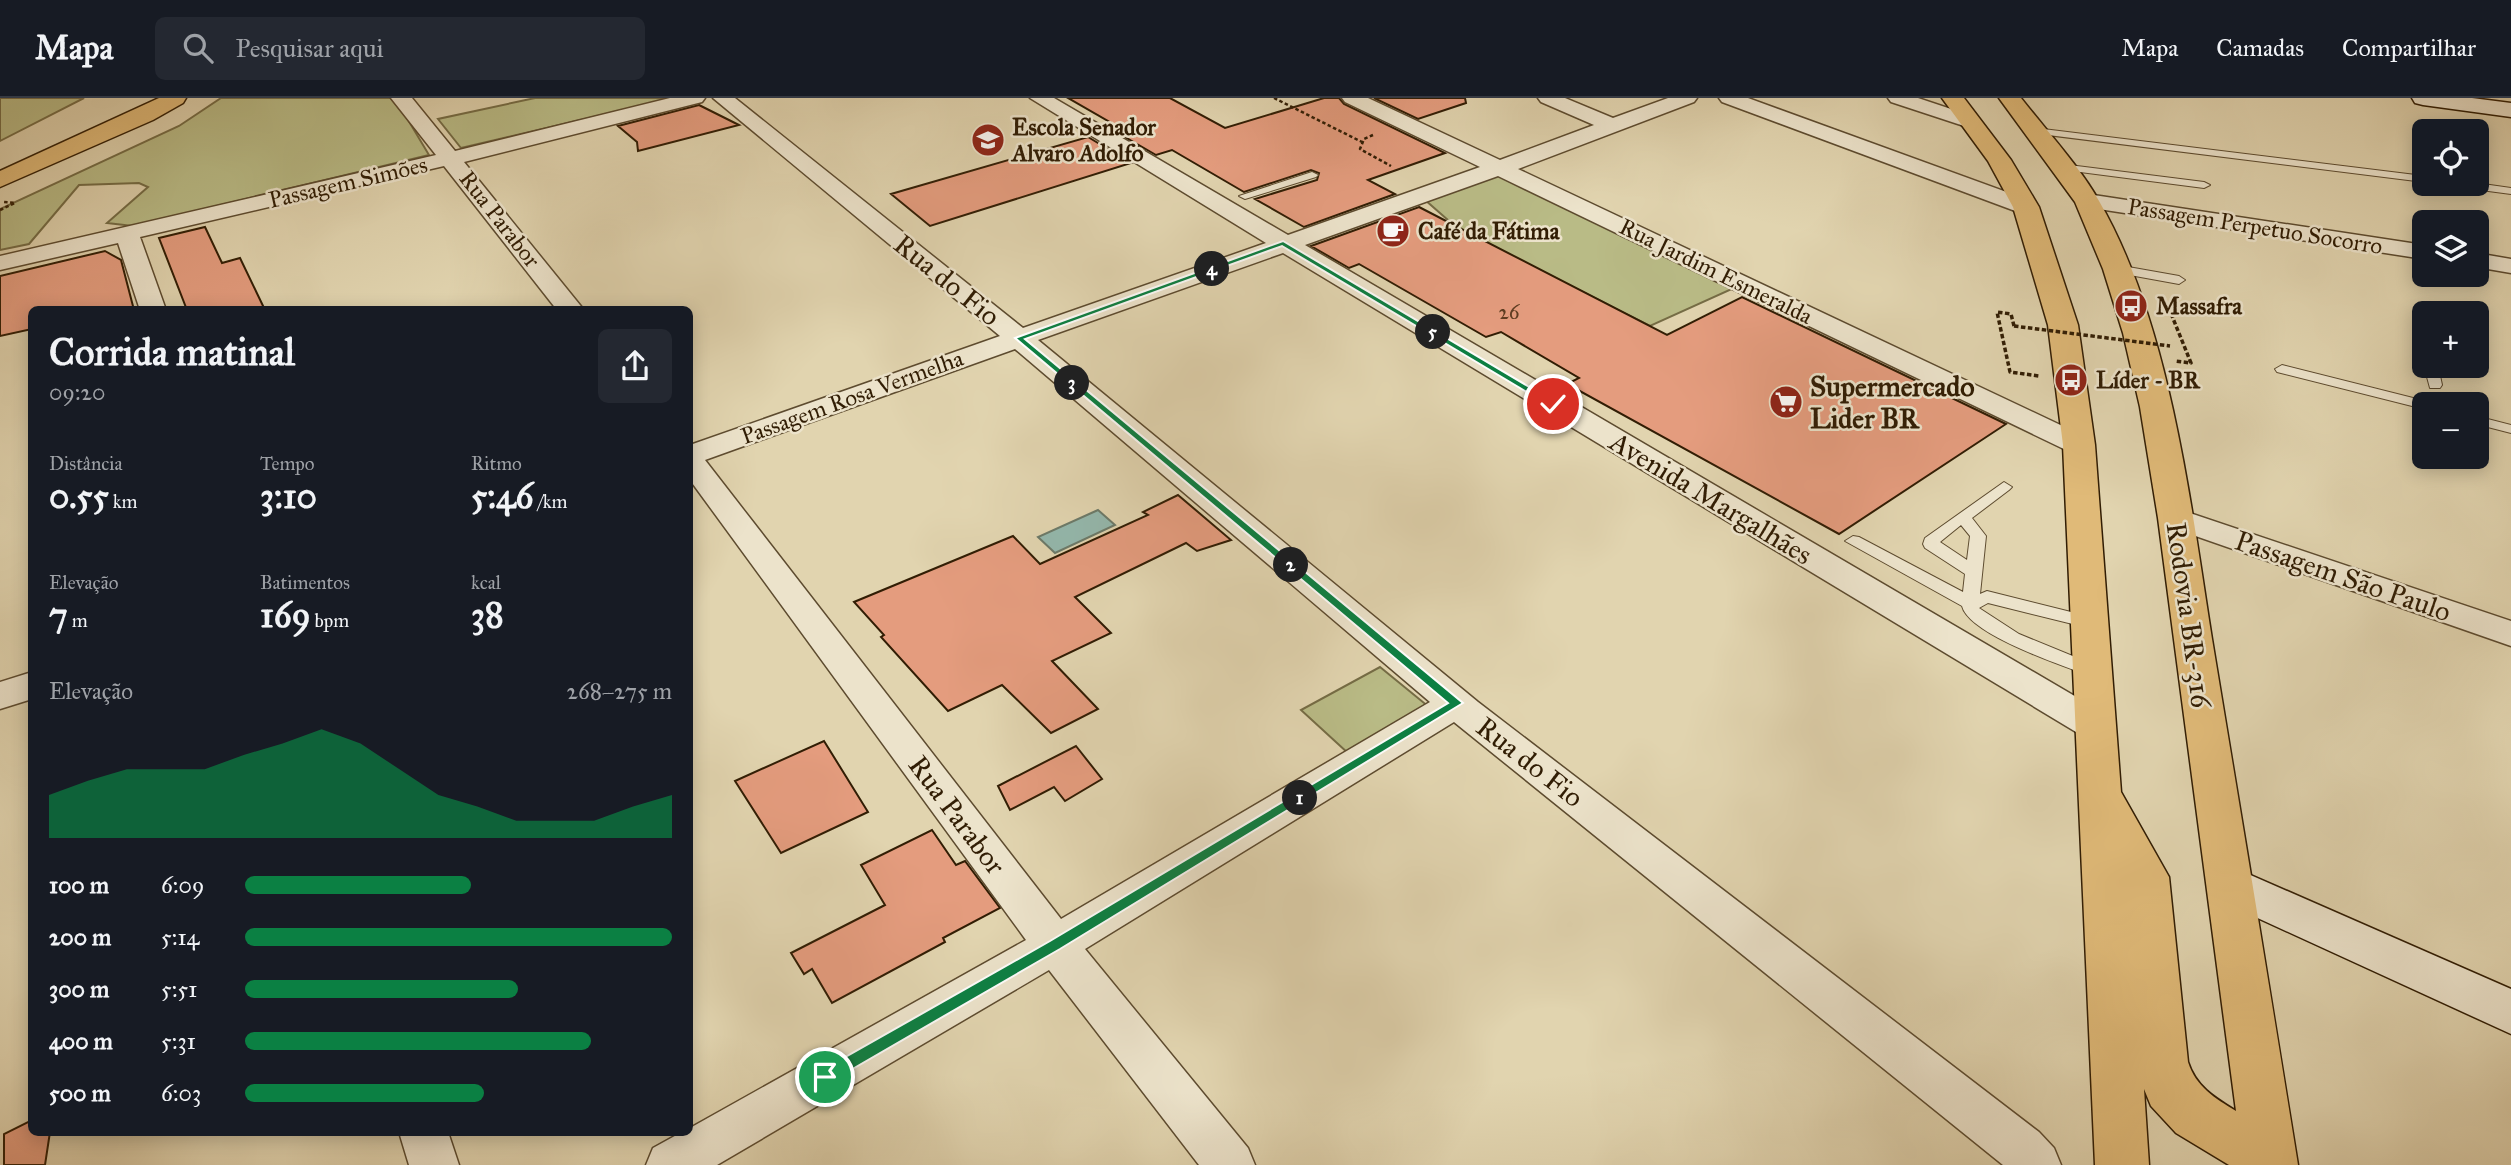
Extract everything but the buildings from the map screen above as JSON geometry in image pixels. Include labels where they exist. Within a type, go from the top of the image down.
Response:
[{"type":"main road","points":[[0,160],[136,98]]},
{"type":"main road","points":[[0,180],[145,115],[175,98]]},
{"type":"main road","points":[[1953,98],[1999,160],[2026,207],[2063,325],[2079,445],[2097,787],[2122,1165]]},
{"type":"main road","name":"Rodovia BR-316","points":[[2010,98],[2087,201],[2130,306],[2155,407],[2175,518],[2274,1163]]},
{"type":"main road","points":[[2097,787],[2146,877],[2162,1062],[2170,1089],[2195,1115],[2274,1163]]},
{"type":"street","name":"Rua Parabor","points":[[401,98],[418,123],[452,158],[568,306]]},
{"type":"street","name":"Passagem Simões","points":[[0,263],[452,158],[695,98]]},
{"type":"street","name":"Rua do Fio","points":[[723,98],[1019,338],[1457,703],[2036,1160]]},
{"type":"street","name":"Avenida Margalhães","points":[[1040,98],[2094,725]]},
{"type":"street","name":"Rua Jardim Esmeralda","points":[[1352,98],[2079,445]]},
{"type":"street","points":[[1548,98],[1611,125]]},
{"type":"street","name":"Passagem Rosa Vermelha","points":[[693,456],[1499,168],[1686,98]]},
{"type":"street","points":[[1729,98],[2026,207]]},
{"type":"street","points":[[1899,98],[1971,122]]},
{"type":"street","points":[[2423,98],[2511,110]]},
{"type":"street","name":"Passagem Perpetuo Socorro","points":[[2087,201],[2412,250]]},
{"type":"street","points":[[127,233],[152,306]]},
{"type":"street","points":[[2489,262],[2511,266]]},
{"type":"street","name":"Rua Parabor","points":[[693,461],[1055,945],[1230,1165]]},
{"type":"street","name":"Passagem São Paulo","points":[[2175,518],[2511,634]]},
{"type":"street","points":[[0,696],[28,686]]},
{"type":"street","points":[[671,1165],[1055,945],[1457,703]]},
{"type":"street","points":[[2230,885],[2511,1012]]},
{"type":"street","points":[[424,1136],[434,1165]]},
{"type":"lane","points":[[2035,131],[2412,178]]},
{"type":"lane","points":[[2061,167],[2204,186]]},
{"type":"lane","points":[[1245,196],[1311,175]]},
{"type":"lane","points":[[2489,188],[2511,191]]},
{"type":"lane","points":[[2117,269],[2179,279]]},
{"type":"lane","points":[[2283,369],[2412,402]]},
{"type":"lane","points":[[2434,378],[2435,385]]},
{"type":"lane","points":[[2489,423],[2511,429]]},
{"type":"lane","points":[[1974,572],[1931,544],[1933,538],[2004,487]]},
{"type":"lane","points":[[1963,517],[1978,536],[1970,610],[2016,639],[2091,670]]},
{"type":"lane","points":[[1853,541],[1970,603],[1987,597],[2089,622]]},
{"type":"path","points":[[1274,98],[1362,142]]},
{"type":"path","points":[[1373,135],[1362,142],[1360,149],[1391,166]]},
{"type":"path","points":[[1385,163],[1394,159]]},
{"type":"path","points":[[0,204],[15,204],[0,210]]},
{"type":"path","points":[[2071,380],[2010,372],[1997,312],[2011,314],[2014,326],[2170,346]]},
{"type":"path","points":[[2175,361],[2191,363],[2181,340]]},
{"type":"green space","points":[[0,98],[84,98],[0,141]]},
{"type":"green space","points":[[221,98],[395,98],[429,155],[133,226],[107,223],[148,187],[139,183],[79,185],[29,244],[0,250],[0,209],[179,126]]},
{"type":"green space","points":[[535,98],[674,98],[461,148],[438,119]]},
{"type":"green space","points":[[1497,173],[1734,288],[1650,326],[1457,228],[1424,199]]},
{"type":"green space","points":[[1380,667],[1429,707],[1349,754],[1301,710]]},
{"type":"water","points":[[1098,510],[1115,525],[1055,553],[1038,537]]},
{"type":"place","name":"Escola Senador Alvaro Adolfo","points":[[988,140]]},
{"type":"place","name":"Café da Fátima","points":[[1393,231]]},
{"type":"place","name":"Massafra","points":[[2131,306]]},
{"type":"place","name":"Líder - BR","points":[[2071,380]]},
{"type":"place","name":"Supermercado Lider BR","points":[[1786,402]]},
{"type":"route","points":[[825,1077],[1055,945],[1457,703],[1019,338],[1283,243],[1553,404]]}]
